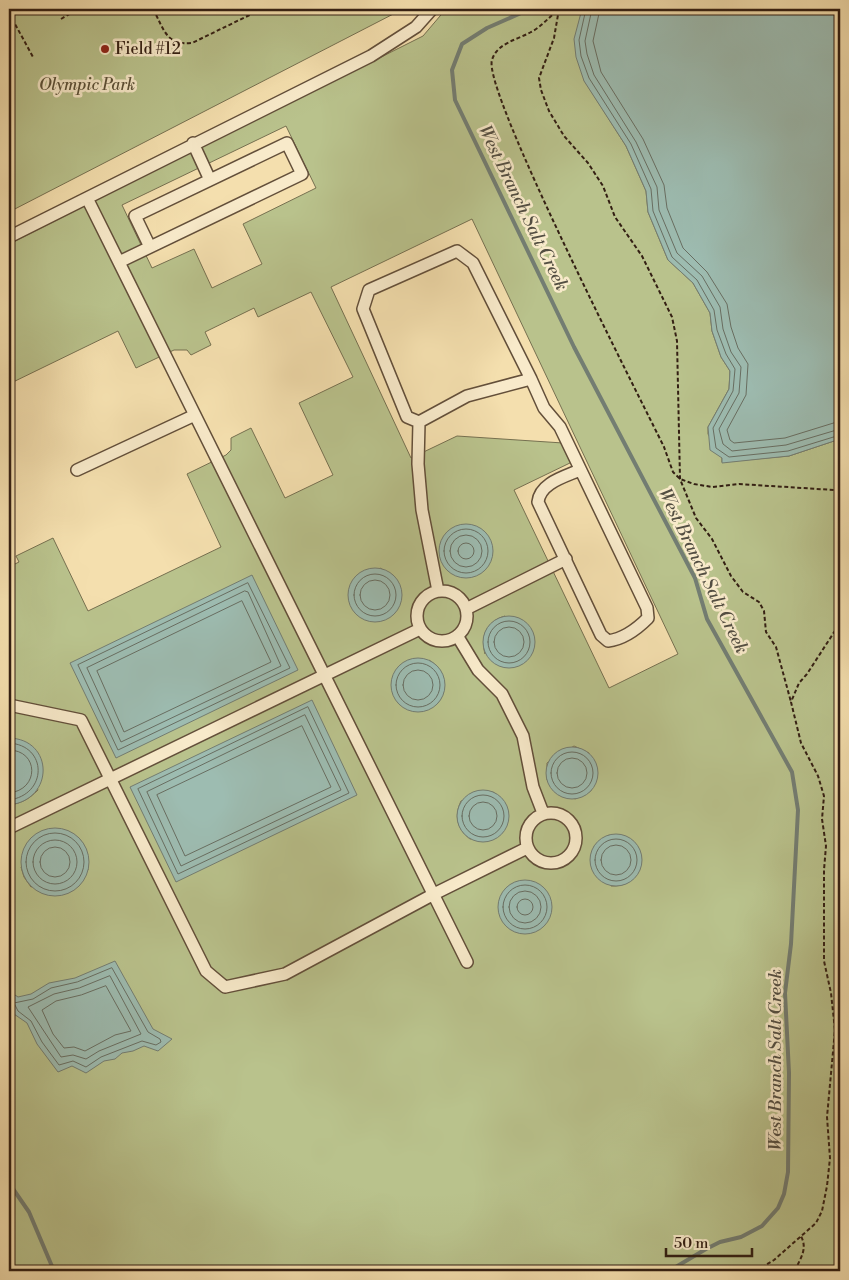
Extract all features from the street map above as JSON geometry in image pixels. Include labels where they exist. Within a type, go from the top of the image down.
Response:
[{"type":"street","points":[[9,237],[193,143],[371,56],[416,27],[432,9]]},
{"type":"street","points":[[119,262],[302,174],[287,142],[135,216],[150,247]]},
{"type":"street","points":[[193,143],[210,180]]},
{"type":"street","points":[[87,198],[467,962]]},
{"type":"street","points":[[419,422],[407,417],[363,309],[369,290],[457,251],[473,263],[544,408],[560,428],[647,608],[648,618],[618,640],[608,641],[601,635],[538,502],[539,494],[546,486],[580,470]]},
{"type":"street","points":[[419,422],[467,396],[531,379]]},
{"type":"street","points":[[77,470],[195,415]]},
{"type":"street","points":[[419,422],[418,464],[422,510],[438,591]]},
{"type":"street","points":[[466,609],[566,560]]},
{"type":"street","points":[[438,591],[454,594],[461,599],[466,609],[467,622],[458,637],[441,642],[425,635],[420,628],[417,613],[420,605],[431,594],[438,591]]},
{"type":"street","points":[[9,828],[325,676],[420,628]]},
{"type":"street","points":[[458,637],[478,670],[502,694],[523,736],[533,787],[544,813]]},
{"type":"street","points":[[9,704],[81,720],[206,972],[225,986],[285,974],[434,894],[527,848]]},
{"type":"street","points":[[544,813],[560,814],[572,824],[576,832],[574,848],[564,860],[547,863],[532,856],[527,848],[525,840],[529,823],[544,813]]},
{"type":"path","points":[[61,19],[78,9]]},
{"type":"path","points":[[153,9],[167,36],[174,43],[182,44],[192,43],[262,9]]},
{"type":"path","points":[[558,10],[554,38],[539,78],[541,90],[549,110],[564,136],[588,162],[603,186],[615,217],[642,256],[672,317],[677,341],[680,479],[696,518],[712,539],[731,576],[744,592],[759,602],[764,611],[766,632],[776,647],[801,743],[818,776],[824,796],[822,819],[826,846],[824,870],[824,960],[831,992],[835,1030],[827,1117],[830,1158],[827,1186],[822,1211],[816,1224],[774,1260],[756,1271]]},
{"type":"path","points":[[558,10],[530,33],[513,40],[499,49],[492,60],[491,71],[509,121],[535,181],[664,447],[673,472],[680,479],[712,487],[739,484],[834,490],[840,488]]},
{"type":"path","points":[[9,13],[33,57]]},
{"type":"path","points":[[790,702],[799,683],[807,674],[840,623]]},
{"type":"path","points":[[795,1271],[804,1251],[805,1243],[801,1236]]},
{"type":"path","points":[[691,1271],[700,1267],[718,1271]]},
{"type":"green space","name":"Olympic Park","points":[[9,9],[403,9],[9,212]]},
{"type":"green space","points":[[446,9],[582,9],[579,23],[584,80],[626,146],[646,191],[648,212],[668,260],[693,283],[710,313],[712,331],[721,357],[730,371],[729,389],[708,427],[708,434],[722,458],[722,462],[789,456],[840,439],[840,1271],[9,1271],[9,805],[25,800],[38,790],[16,739],[9,738],[9,567],[19,562],[16,556],[53,538],[88,611],[221,547],[187,474],[226,455],[231,450],[231,438],[251,428],[285,498],[333,475],[299,403],[353,377],[311,292],[258,317],[254,308],[205,332],[211,345],[191,355],[187,350],[174,350],[136,368],[118,331],[9,384],[9,244],[423,36]],"holes":[[[286,126],[316,188],[243,224],[262,264],[212,288],[194,249],[152,268],[122,205]],[[472,219],[678,654],[609,688],[514,490],[572,462],[563,443],[457,436],[411,458],[331,287]],[[380,568],[394,576],[382,620],[364,618],[351,606]],[[505,616],[485,654],[484,635],[489,625]],[[429,660],[439,669],[444,680],[441,698],[437,704]],[[574,746],[589,753],[591,791],[575,799],[547,780],[547,763]],[[493,792],[503,801],[507,811],[507,823],[501,834],[470,839],[462,831],[458,822],[461,801]],[[609,835],[639,849],[641,857],[641,864],[636,876],[626,884],[611,886],[594,846]],[[79,838],[87,853],[88,870],[31,887],[24,877],[21,867]]]},
{"type":"water","points":[[582,9],[840,9],[840,439],[789,456],[722,463],[722,458],[710,450],[708,427],[729,389],[730,371],[721,357],[712,331],[710,313],[693,283],[668,260],[648,212],[646,191],[626,146],[584,81],[576,57],[574,39]]},
{"type":"water","points":[[466,524],[476,526],[485,532],[491,541],[493,551],[491,561],[485,570],[476,576],[466,578],[456,576],[447,570],[441,561],[439,551],[441,541],[447,532],[456,526]]},
{"type":"water","points":[[375,568],[385,570],[394,576],[400,585],[402,595],[400,605],[394,614],[385,620],[375,622],[365,620],[356,614],[350,605],[348,595],[350,585],[356,576],[365,570]]},
{"type":"water","points":[[252,575],[298,670],[116,758],[70,663]]},
{"type":"water","points":[[509,616],[523,620],[531,628],[535,642],[531,656],[523,664],[509,668],[495,664],[487,656],[483,642],[487,628],[495,620]]},
{"type":"water","points":[[418,658],[428,660],[437,666],[443,675],[445,685],[443,695],[437,704],[428,710],[418,712],[408,710],[399,704],[393,695],[391,685],[393,675],[399,666],[408,660]]},
{"type":"water","points":[[312,700],[357,795],[176,882],[130,787]]},
{"type":"water","points":[[9,738],[24,741],[34,748],[41,758],[43,770],[41,782],[35,793],[24,801],[9,805]]},
{"type":"water","points":[[567,747],[577,747],[586,751],[594,759],[598,773],[594,787],[586,795],[577,799],[567,799],[558,795],[550,787],[546,778],[546,768],[550,759],[558,751]]},
{"type":"water","points":[[483,790],[493,792],[501,798],[507,806],[509,816],[507,826],[501,834],[493,840],[483,842],[473,840],[465,834],[459,826],[457,816],[459,806],[465,798],[473,792]]},
{"type":"water","points":[[55,828],[68,831],[79,838],[86,849],[89,862],[86,875],[79,886],[68,893],[55,896],[42,893],[31,886],[24,875],[21,862],[24,849],[31,838],[42,831]]},
{"type":"water","points":[[616,834],[630,838],[638,846],[642,860],[638,874],[630,882],[616,886],[602,882],[594,874],[590,860],[594,846],[602,838]]},
{"type":"water","points":[[520,880],[530,880],[540,884],[548,892],[552,907],[548,922],[540,930],[530,934],[520,934],[510,930],[502,922],[498,912],[498,902],[502,892],[510,884]]},
{"type":"water","points":[[115,961],[153,1029],[172,1039],[158,1051],[144,1046],[122,1053],[115,1059],[104,1061],[86,1073],[72,1066],[58,1072],[37,1044],[27,1023],[14,1014],[9,1007],[9,991],[18,997],[31,994],[49,983],[75,978]]},
{"type":"waterway","name":"West Branch Salt Creek","points":[[530,9],[487,28],[462,44],[452,70],[455,100],[574,347],[695,578],[707,619],[792,772],[798,810],[791,944],[785,993],[789,1073],[788,1172],[784,1194],[778,1208],[762,1226],[741,1237],[720,1242],[669,1271]]},
{"type":"waterway","name":"West Branch Salt Creek","points":[[9,1183],[29,1212],[54,1271]]},
{"type":"place","name":"Field #12","points":[[105,49]]}]
